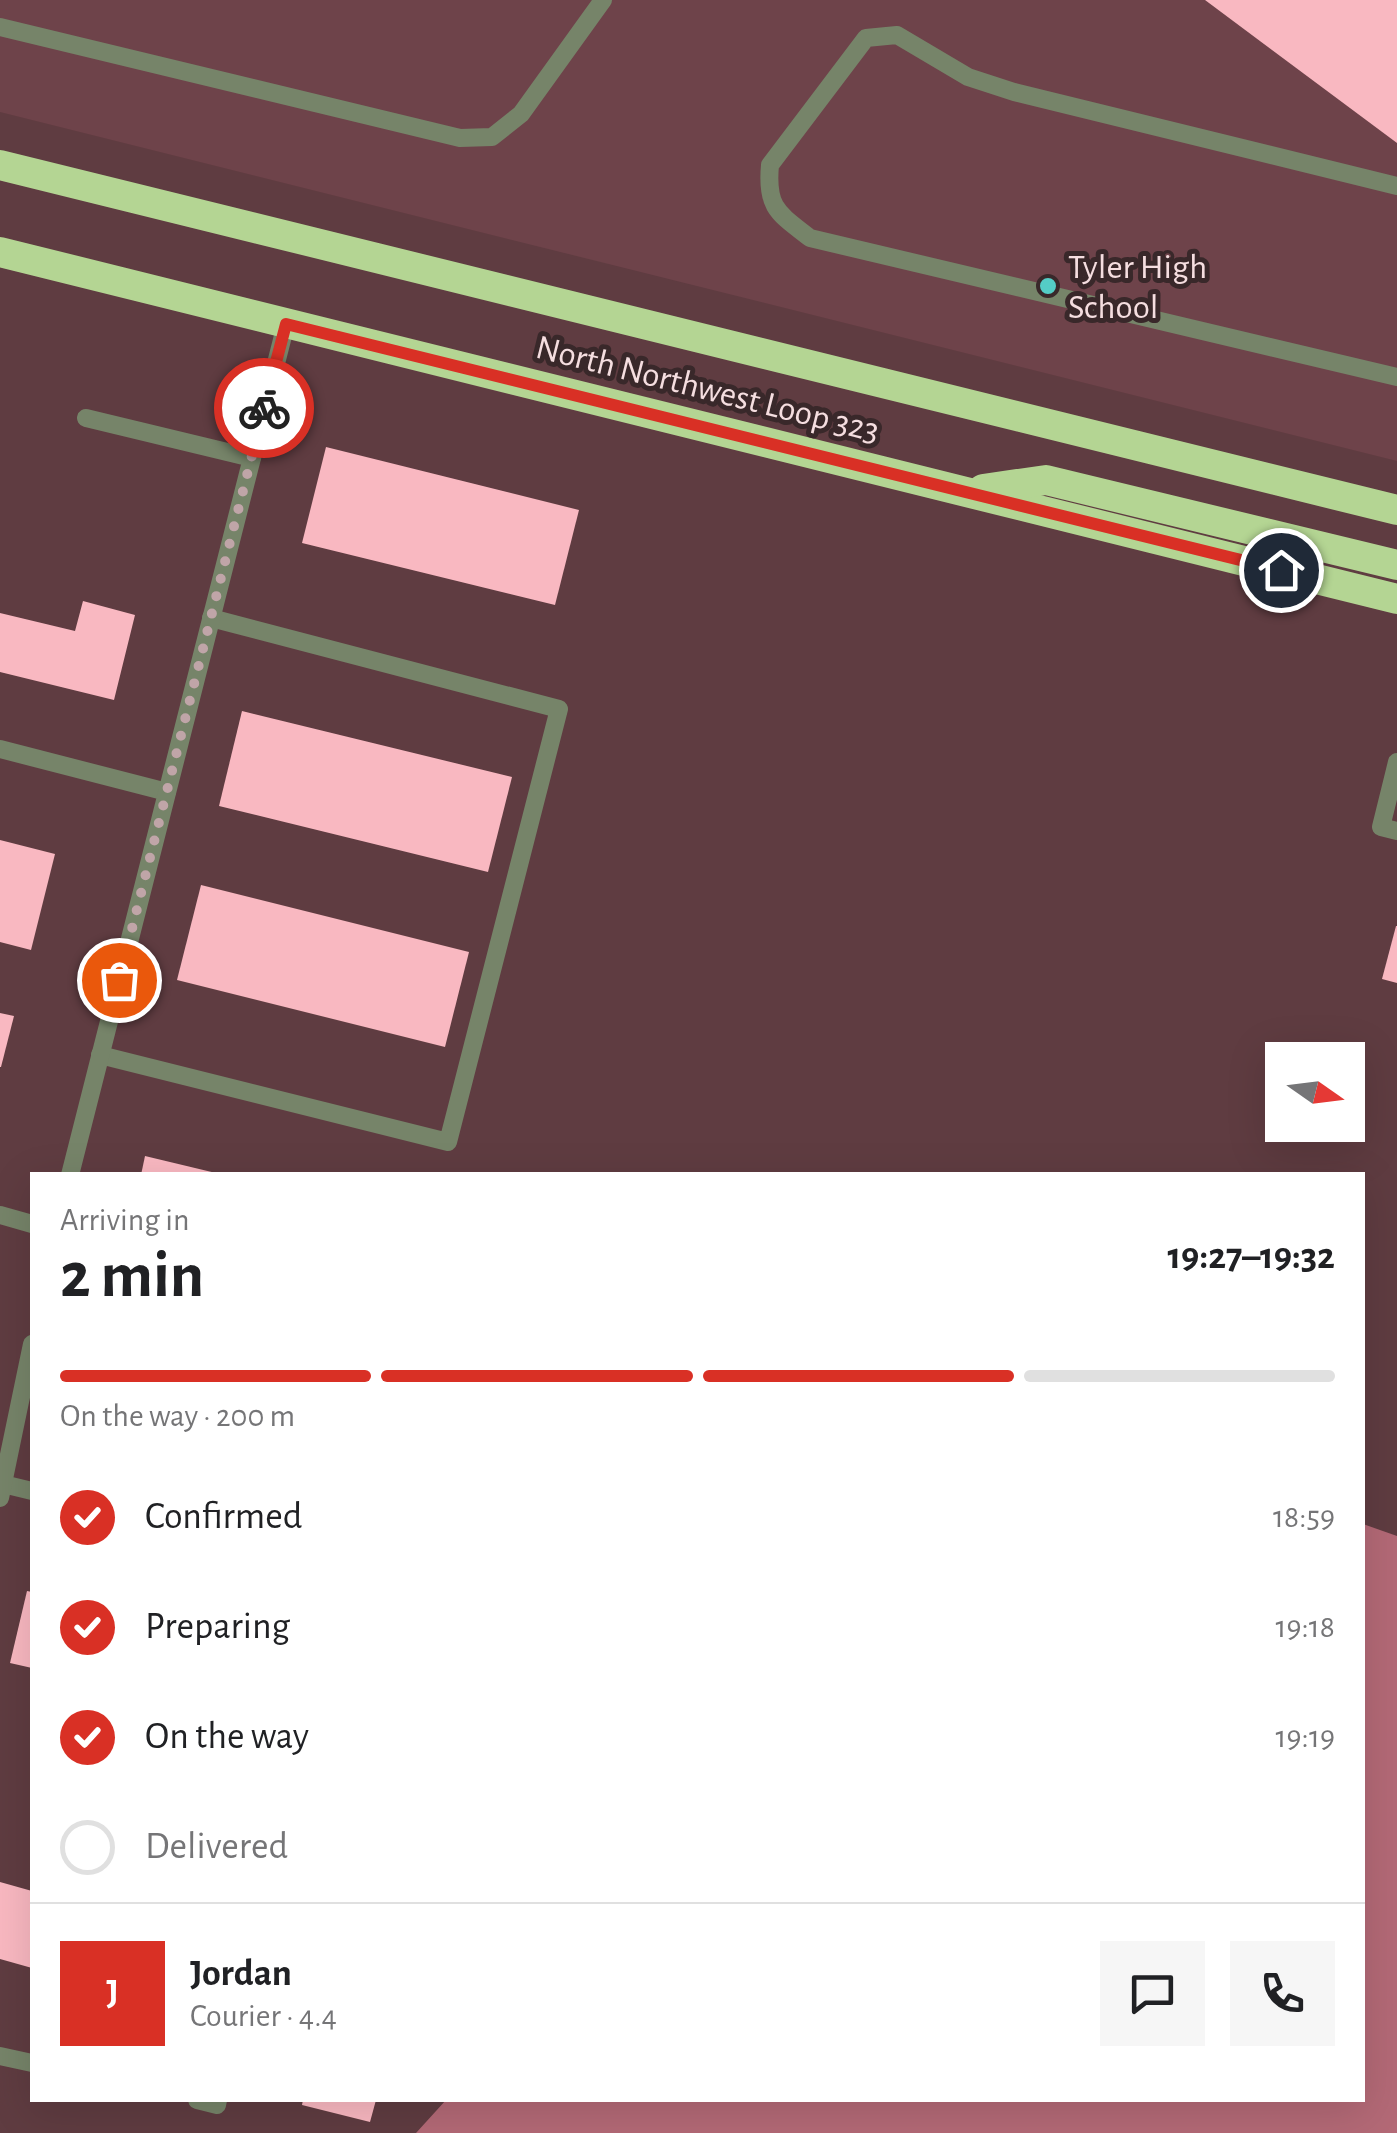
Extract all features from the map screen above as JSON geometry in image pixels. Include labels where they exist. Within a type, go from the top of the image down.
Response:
[{"type":"highway","name":"North Northwest Loop 323","points":[[0,165],[1397,510]]},
{"type":"highway","name":"North Northwest Loop 323","points":[[0,252],[1397,599]]},
{"type":"highway","points":[[971,491],[1046,480],[1397,565]]},
{"type":"lane","points":[[0,28],[460,138],[492,137],[520,114],[603,0]]},
{"type":"lane","points":[[1397,186],[1014,92],[968,77],[897,35],[866,38],[770,165],[767,190],[775,210],[810,238],[1397,377]]},
{"type":"lane","points":[[71,1172],[286,324]]},
{"type":"lane","points":[[86,418],[252,458]]},
{"type":"lane","points":[[100,1055],[448,1142],[560,709],[211,618]]},
{"type":"lane","points":[[0,748],[167,792]]},
{"type":"lane","points":[[1397,762],[1382,828],[1397,832]]},
{"type":"lane","points":[[0,1215],[30,1223]]},
{"type":"lane","points":[[30,1354],[2,1491],[30,1492]]},
{"type":"lane","points":[[0,2056],[30,2063]]},
{"type":"shaded area","name":"Tyler High School","points":[[0,0],[1397,0],[1397,461],[0,112]]},
{"type":"shaded area","points":[[1365,1525],[1397,1536],[1397,2133],[416,2133],[444,2102],[1365,2102]]},
{"type":"building","points":[[1205,0],[1397,0],[1397,143]]},
{"type":"building","points":[[326,447],[579,510],[555,605],[302,543]]},
{"type":"building","points":[[83,601],[135,615],[114,700],[0,672],[0,613],[75,631]]},
{"type":"building","points":[[242,711],[512,777],[488,872],[219,806]]},
{"type":"building","points":[[0,840],[55,854],[31,950],[0,942]]},
{"type":"building","points":[[201,885],[469,952],[445,1047],[177,980]]},
{"type":"building","points":[[1397,926],[1397,983],[1382,979]]},
{"type":"building","points":[[0,1013],[14,1016],[1,1067],[0,1067]]},
{"type":"building","points":[[145,1156],[212,1172],[142,1172]]},
{"type":"building","points":[[27,1591],[30,1592],[30,1668],[10,1663]]},
{"type":"building","points":[[0,1882],[30,1890],[30,1967],[0,1959]]},
{"type":"building","points":[[303,2102],[375,2102],[370,2122],[302,2105]]},
{"type":"way so far","points":[[119,980],[264,408]]},
{"type":"place","name":"Tyler High School","points":[[1048,286]]},
{"type":"route","points":[[264,408],[286,324],[1281,570]]}]
